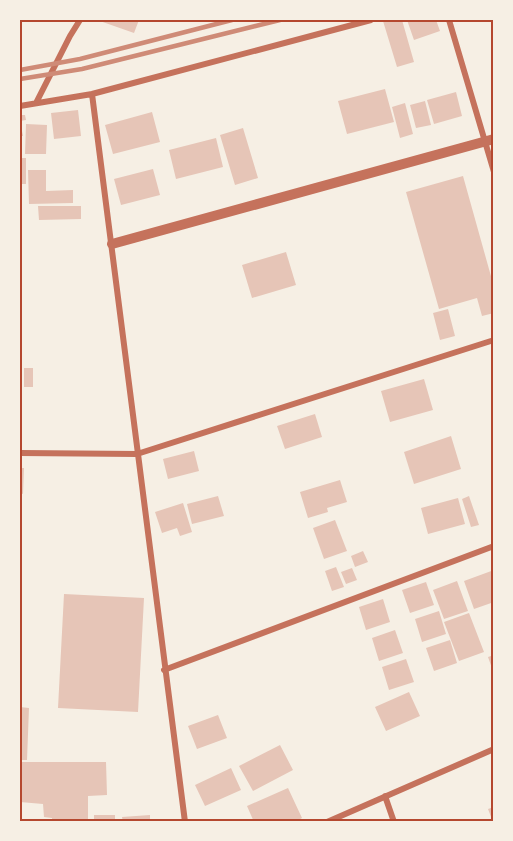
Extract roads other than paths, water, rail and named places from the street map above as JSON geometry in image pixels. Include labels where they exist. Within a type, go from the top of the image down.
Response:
[{"type":"street","points":[[36,103],[70,36],[81,20]]},
{"type":"street","points":[[20,106],[92,94],[371,20]]},
{"type":"street","points":[[449,20],[489,140],[494,172]]},
{"type":"street","points":[[92,94],[185,822]]},
{"type":"street","points":[[111,244],[489,140]]},
{"type":"street","points":[[20,453],[137,454],[494,340]]},
{"type":"street","points":[[164,670],[494,546]]},
{"type":"street","points":[[327,822],[494,749]]},
{"type":"street","points":[[385,796],[394,822]]},
{"type":"railway","points":[[20,70],[80,59],[232,20]]},
{"type":"railway","points":[[20,79],[82,69],[280,20]]}]
